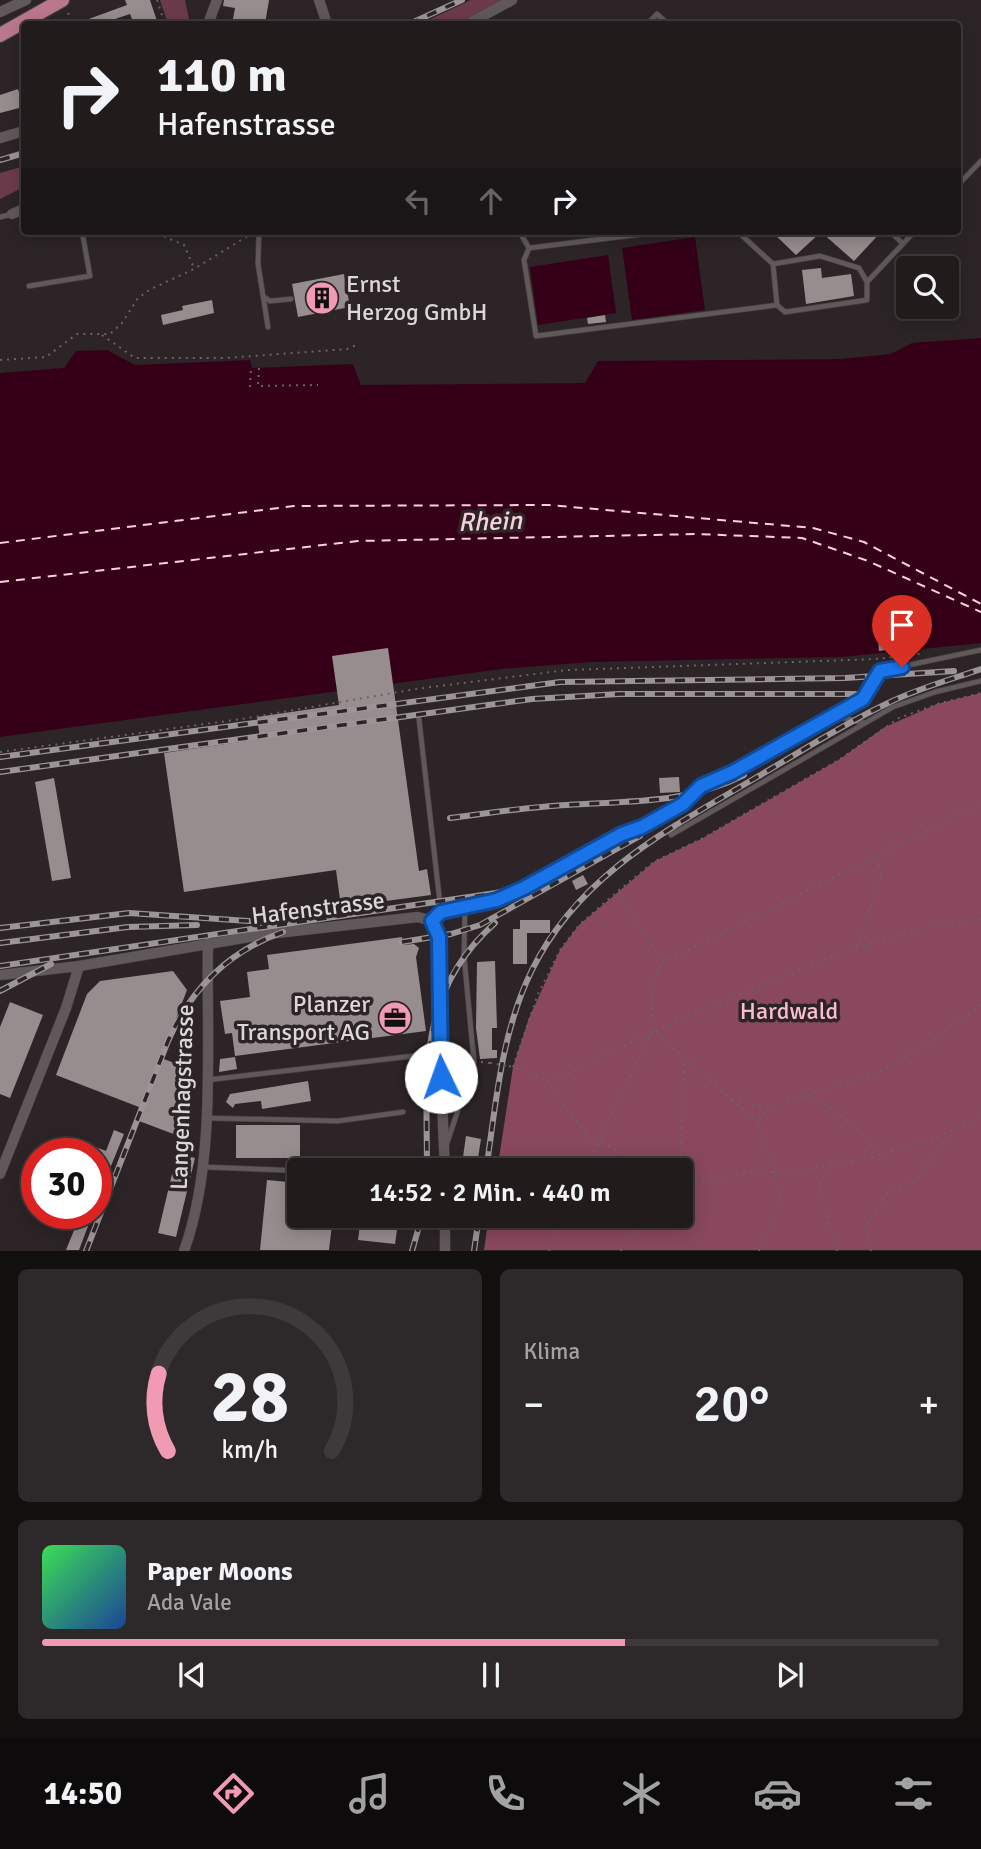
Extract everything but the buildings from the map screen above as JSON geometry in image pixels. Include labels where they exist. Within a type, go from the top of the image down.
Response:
[{"type":"main road","points":[[32,21],[65,6]]},
{"type":"main road","points":[[0,36],[21,26]]},
{"type":"street","points":[[0,12],[26,0]]},
{"type":"street","points":[[209,21],[216,0]]},
{"type":"street","points":[[319,0],[326,21]]},
{"type":"street","points":[[474,21],[512,0]]},
{"type":"street","points":[[0,138],[21,132]]},
{"type":"street","points":[[12,214],[21,210]]},
{"type":"street","points":[[445,1158],[439,1053],[439,937],[432,921],[441,912],[497,900],[524,888],[622,834]]},
{"type":"street","name":"Hafenstrasse","points":[[0,975],[79,966],[208,943],[418,916],[432,921]]},
{"type":"street","name":"Langenhagstrasse","points":[[184,1251],[195,1221],[205,1167],[208,943]]},
{"type":"street","points":[[0,1174],[66,1008],[79,966]]},
{"type":"street","points":[[445,1228],[445,1251]]},
{"type":"lane","points":[[650,21],[657,14],[665,21]]},
{"type":"lane","points":[[961,182],[981,161]]},
{"type":"lane","points":[[0,217],[12,214]]},
{"type":"lane","points":[[29,286],[90,276],[83,235]]},
{"type":"lane","points":[[257,235],[258,264],[268,327]]},
{"type":"lane","points":[[521,235],[529,248]]},
{"type":"lane","points":[[529,248],[635,235]]},
{"type":"lane","points":[[741,235],[773,264],[776,304],[785,312],[867,300],[867,282],[859,268],[820,256],[773,264]]},
{"type":"lane","points":[[895,235],[904,243]]},
{"type":"lane","points":[[867,282],[911,235]]},
{"type":"lane","points":[[529,248],[524,260],[536,336],[776,304]]},
{"type":"lane","points":[[264,297],[270,301],[291,299]]},
{"type":"lane","points":[[622,834],[683,804],[701,786],[733,772],[863,699],[880,671],[981,650]]},
{"type":"lane","points":[[671,835],[864,723],[904,703],[981,681]]},
{"type":"lane","points":[[831,715],[864,723]]},
{"type":"lane","points":[[419,719],[441,912]]},
{"type":"lane","points":[[445,1149],[474,1062],[464,956],[465,907]]},
{"type":"lane","points":[[206,1080],[439,1053]]},
{"type":"lane","points":[[205,1118],[338,1121],[403,1112]]},
{"type":"lane","points":[[205,1167],[287,1170]]},
{"type":"path","points":[[157,0],[164,21]]},
{"type":"path","points":[[160,235],[184,245],[194,269]]},
{"type":"path","points":[[0,360],[46,356],[77,334],[110,334],[122,323],[138,299],[151,289],[194,269],[250,235]]},
{"type":"path","points":[[102,334],[135,358],[226,358],[347,349],[359,344]]},
{"type":"path","points":[[250,387],[251,368]]},
{"type":"path","points":[[259,368],[258,386],[318,385]]},
{"type":"path","points":[[0,752],[567,670],[875,659],[928,653]]},
{"type":"path","points":[[513,1067],[538,994],[560,950],[579,925],[655,861],[703,838],[840,759],[900,718],[937,704],[981,693]]},
{"type":"path","points":[[589,1158],[653,1030],[651,997],[654,976],[662,962],[981,804]]},
{"type":"path","points":[[856,946],[881,876],[878,857]]},
{"type":"path","points":[[619,890],[648,944],[662,962]]},
{"type":"path","points":[[484,1062],[513,1067],[546,1080],[559,1079],[653,1030],[856,946],[942,925],[981,919]]},
{"type":"path","points":[[731,1100],[765,1109],[879,1072],[936,1038],[981,1005]]},
{"type":"path","points":[[653,1030],[758,1124],[782,1197],[759,1251]]},
{"type":"path","points":[[680,1158],[684,1059]]},
{"type":"path","points":[[546,1080],[587,1136],[597,1138],[635,1158]]},
{"type":"path","points":[[803,1096],[819,1101],[862,1131],[877,1156]]},
{"type":"path","points":[[758,1124],[765,1109]]},
{"type":"path","points":[[693,1182],[759,1170],[774,1174],[877,1156],[952,1131],[981,1115]]},
{"type":"path","points":[[871,1251],[866,1227],[888,1193],[919,1177],[952,1131]]},
{"type":"path","points":[[831,1165],[821,1178],[819,1186],[837,1251]]},
{"type":"path","points":[[549,1251],[559,1228]]},
{"type":"path","points":[[621,1251],[624,1242],[641,1228]]},
{"type":"shaded area","points":[[160,0],[185,0],[189,19],[167,21]]},
{"type":"shaded area","points":[[471,0],[505,0],[462,21],[426,21]]},
{"type":"shaded area","points":[[21,167],[21,188],[0,199],[0,173]]},
{"type":"green space","name":"Hardwald","points":[[981,693],[981,1250],[484,1250],[487,1228],[693,1228],[693,1158],[499,1158],[513,1067],[529,1018],[560,950],[579,925],[655,861],[703,838],[840,759],[885,727],[937,704]]},
{"type":"water","points":[[695,237],[705,310],[632,320],[622,248]]},
{"type":"water","points":[[608,255],[616,313],[538,325],[530,267]]},
{"type":"water","name":"Rhein","points":[[981,338],[981,643],[841,657],[590,662],[501,669],[0,737],[0,373],[64,368],[76,351],[107,350],[135,365],[250,360],[252,368],[353,364],[361,385],[585,383],[598,361],[841,359],[891,354],[912,343]]},
{"type":"ferry route","points":[[0,543],[294,506],[549,505],[813,528],[864,542],[981,604]]},
{"type":"ferry route","points":[[0,582],[358,541],[697,534],[802,538],[868,561],[981,612]]},
{"type":"railway","points":[[416,21],[462,0]]},
{"type":"railway","points":[[0,160],[21,154]]},
{"type":"railway","points":[[488,1158],[506,1043],[522,994],[532,970],[552,936],[601,880],[629,857],[691,816],[821,739],[897,699],[981,669]]},
{"type":"railway","points":[[0,757],[560,682],[845,678],[954,671]]},
{"type":"railway","points":[[0,772],[532,699],[619,694],[855,694]]},
{"type":"railway","points":[[450,818],[538,807],[679,796],[723,784],[744,775]]},
{"type":"railway","points":[[402,942],[451,934],[480,925],[640,836]]},
{"type":"railway","points":[[0,966],[496,893],[550,880]]},
{"type":"railway","points":[[0,928],[129,913],[262,922]]},
{"type":"railway","points":[[427,1158],[428,1068],[431,1037],[439,1007],[451,978],[469,950],[495,923]]},
{"type":"railway","points":[[0,943],[128,927],[197,925]]},
{"type":"railway","points":[[86,1251],[177,1022],[200,989],[229,961],[263,940],[283,932]]},
{"type":"railway","points":[[0,991],[51,964]]},
{"type":"railway","points":[[412,1251],[419,1228]]},
{"type":"railway","points":[[474,1251],[477,1228]]},
{"type":"place","name":"Ernst Herzog GmbH","points":[[322,298]]},
{"type":"place","name":"Planzer Transport AG","points":[[395,1018]]},
{"type":"route","points":[[441,1077],[439,937],[438,929],[432,921],[441,912],[497,900],[622,834],[642,827],[683,804],[701,786],[733,772],[848,705],[863,699],[880,671],[902,667]]}]
